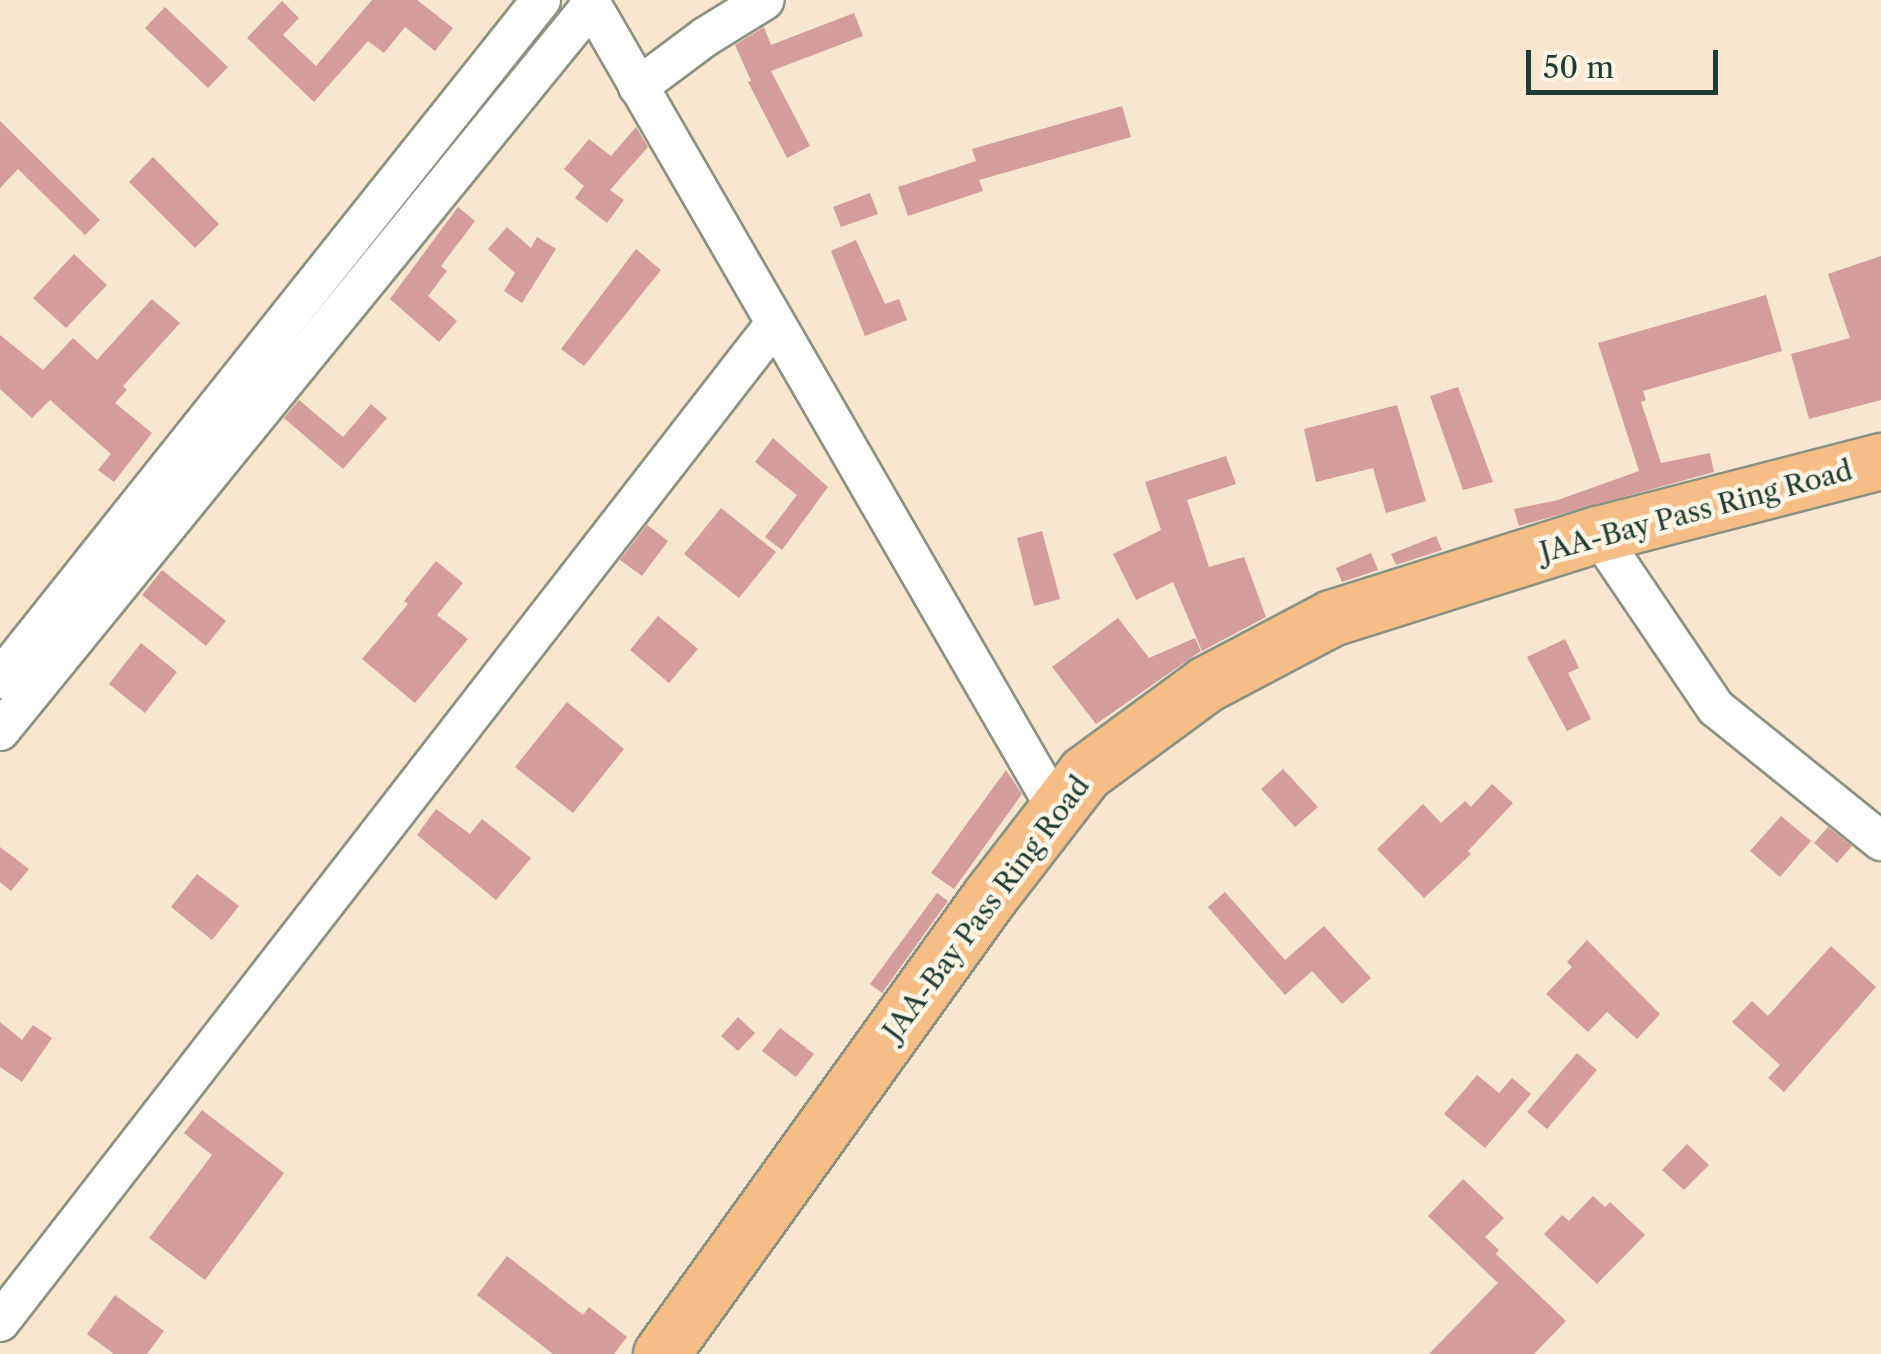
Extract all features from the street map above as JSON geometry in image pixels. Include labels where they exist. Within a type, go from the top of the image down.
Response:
[{"type":"highway","name":"JAA-Bay Pass Ring Road","points":[[661,1354],[990,896],[1084,773],[1206,684],[1331,618],[1598,534],[1881,461]]},
{"type":"street","points":[[0,678],[541,0]]},
{"type":"street","points":[[638,87],[704,37],[765,0]]},
{"type":"street","points":[[0,730],[590,2],[1057,810]]},
{"type":"street","points":[[0,1322],[774,326]]},
{"type":"street","points":[[1598,534],[1716,708],[1881,841]]},
{"type":"building","points":[[372,0],[417,0],[453,28],[435,51],[405,27],[384,53],[368,41],[314,102],[247,38],[282,1],[299,18],[283,35],[316,66]]},
{"type":"building","points":[[165,7],[228,67],[208,88],[145,28]]},
{"type":"building","points":[[854,13],[863,36],[771,71],[810,146],[787,158],[748,82],[751,81],[735,45],[764,27],[771,45]]},
{"type":"building","points":[[1122,106],[1131,137],[979,180],[983,191],[908,216],[898,187],[976,161],[972,149]]},
{"type":"building","points":[[0,121],[100,220],[85,235],[18,169],[0,188]]},
{"type":"building","points":[[636,127],[648,147],[610,190],[624,200],[607,223],[575,198],[584,186],[564,169],[589,139],[611,156]]},
{"type":"building","points":[[153,157],[219,224],[195,248],[129,182]]},
{"type":"building","points":[[870,193],[878,214],[841,227],[833,207]]},
{"type":"building","points":[[458,207],[475,221],[441,266],[447,271],[428,296],[457,321],[439,342],[390,299]]},
{"type":"building","points":[[507,227],[531,248],[537,237],[556,249],[522,303],[504,291],[515,273],[488,249]]},
{"type":"building","points":[[856,240],[885,304],[899,299],[907,320],[865,336],[831,251]]},
{"type":"building","points":[[636,249],[661,270],[584,366],[561,349]]},
{"type":"building","points":[[74,254],[107,285],[66,328],[33,298]]},
{"type":"building","points":[[1881,256],[1881,400],[1809,419],[1791,354],[1850,338],[1828,274]]},
{"type":"building","points":[[1766,295],[1782,351],[1643,391],[1646,400],[1641,402],[1661,463],[1710,453],[1714,472],[1519,526],[1514,509],[1558,500],[1639,471],[1598,343]]},
{"type":"building","points":[[152,299],[180,323],[123,386],[127,390],[115,403],[152,433],[114,482],[98,470],[111,454],[50,400],[32,418],[0,389],[0,335],[43,370],[73,338],[97,360]]},
{"type":"building","points":[[1458,387],[1493,482],[1463,490],[1430,396]]},
{"type":"building","points":[[299,400],[343,437],[371,404],[387,418],[343,469],[284,418]]},
{"type":"building","points":[[1397,405],[1426,501],[1386,513],[1373,468],[1316,482],[1304,429]]},
{"type":"building","points":[[773,438],[828,487],[782,550],[765,537],[797,495],[755,462]]},
{"type":"building","points":[[1226,456],[1236,484],[1187,500],[1209,567],[1244,557],[1266,617],[1202,651],[1173,582],[1136,600],[1113,554],[1161,530],[1145,482]]},
{"type":"building","points":[[721,508],[776,552],[739,598],[684,554]]},
{"type":"building","points":[[647,525],[668,541],[642,576],[620,560]]},
{"type":"building","points":[[1042,531],[1060,599],[1034,606],[1017,538]]},
{"type":"building","points":[[1436,536],[1442,550],[1396,565],[1391,554]]},
{"type":"building","points":[[1371,553],[1378,570],[1342,582],[1336,568]]},
{"type":"building","points":[[436,561],[463,583],[437,615],[468,639],[415,703],[362,659],[408,604],[404,601]]},
{"type":"building","points":[[162,570],[226,621],[206,646],[142,595]]},
{"type":"building","points":[[658,616],[698,649],[669,683],[630,650]]},
{"type":"building","points":[[1118,618],[1149,658],[1195,638],[1201,651],[1096,724],[1052,667]]},
{"type":"building","points":[[1565,639],[1579,668],[1568,673],[1591,719],[1567,731],[1527,657]]},
{"type":"building","points":[[141,643],[177,672],[145,713],[109,684]]},
{"type":"building","points":[[567,702],[624,749],[573,813],[515,767]]},
{"type":"building","points":[[1283,769],[1318,807],[1295,827],[1261,789]]},
{"type":"building","points":[[1006,770],[1022,794],[954,889],[931,873]]},
{"type":"building","points":[[1492,784],[1513,803],[1468,851],[1471,854],[1424,898],[1377,849],[1423,804],[1441,823],[1465,801],[1471,807]]},
{"type":"building","points":[[436,809],[470,834],[482,819],[531,858],[496,900],[417,835]]},
{"type":"building","points":[[1781,816],[1811,841],[1780,877],[1750,851]]},
{"type":"building","points":[[1828,827],[1852,846],[1837,863],[1814,843]]},
{"type":"building","points":[[0,847],[29,869],[11,891],[0,882]]},
{"type":"building","points":[[197,874],[239,906],[212,940],[171,907]]},
{"type":"building","points":[[1225,892],[1285,960],[1324,926],[1371,978],[1342,1004],[1312,971],[1285,995],[1208,907]]},
{"type":"building","points":[[937,893],[948,901],[882,993],[870,984]]},
{"type":"building","points":[[1587,940],[1660,1014],[1637,1039],[1607,1012],[1588,1032],[1546,994],[1572,967],[1567,962]]},
{"type":"building","points":[[1831,946],[1876,987],[1784,1092],[1768,1078],[1780,1065],[1732,1022],[1752,1001],[1768,1016]]},
{"type":"building","points":[[738,1017],[755,1033],[738,1051],[721,1036]]},
{"type":"building","points":[[0,1022],[22,1040],[33,1025],[52,1038],[22,1082],[0,1067]]},
{"type":"building","points":[[780,1028],[814,1054],[796,1077],[762,1051]]},
{"type":"building","points":[[1577,1053],[1597,1070],[1547,1129],[1527,1112]]},
{"type":"building","points":[[1477,1075],[1499,1093],[1512,1078],[1531,1094],[1485,1148],[1444,1114]]},
{"type":"building","points":[[202,1110],[284,1173],[205,1280],[149,1238],[212,1155],[184,1133]]},
{"type":"building","points":[[1687,1144],[1709,1165],[1684,1190],[1662,1170]]},
{"type":"building","points":[[1463,1179],[1504,1218],[1485,1237],[1499,1250],[1496,1254],[1566,1321],[1534,1354],[1429,1354],[1498,1283],[1428,1216]]},
{"type":"building","points":[[1593,1196],[1605,1207],[1610,1202],[1645,1235],[1597,1284],[1544,1234],[1562,1215],[1569,1221]]},
{"type":"building","points":[[507,1256],[583,1315],[589,1307],[627,1337],[614,1354],[553,1354],[477,1295]]},
{"type":"building","points":[[115,1295],[164,1331],[147,1354],[114,1354],[87,1334]]}]
